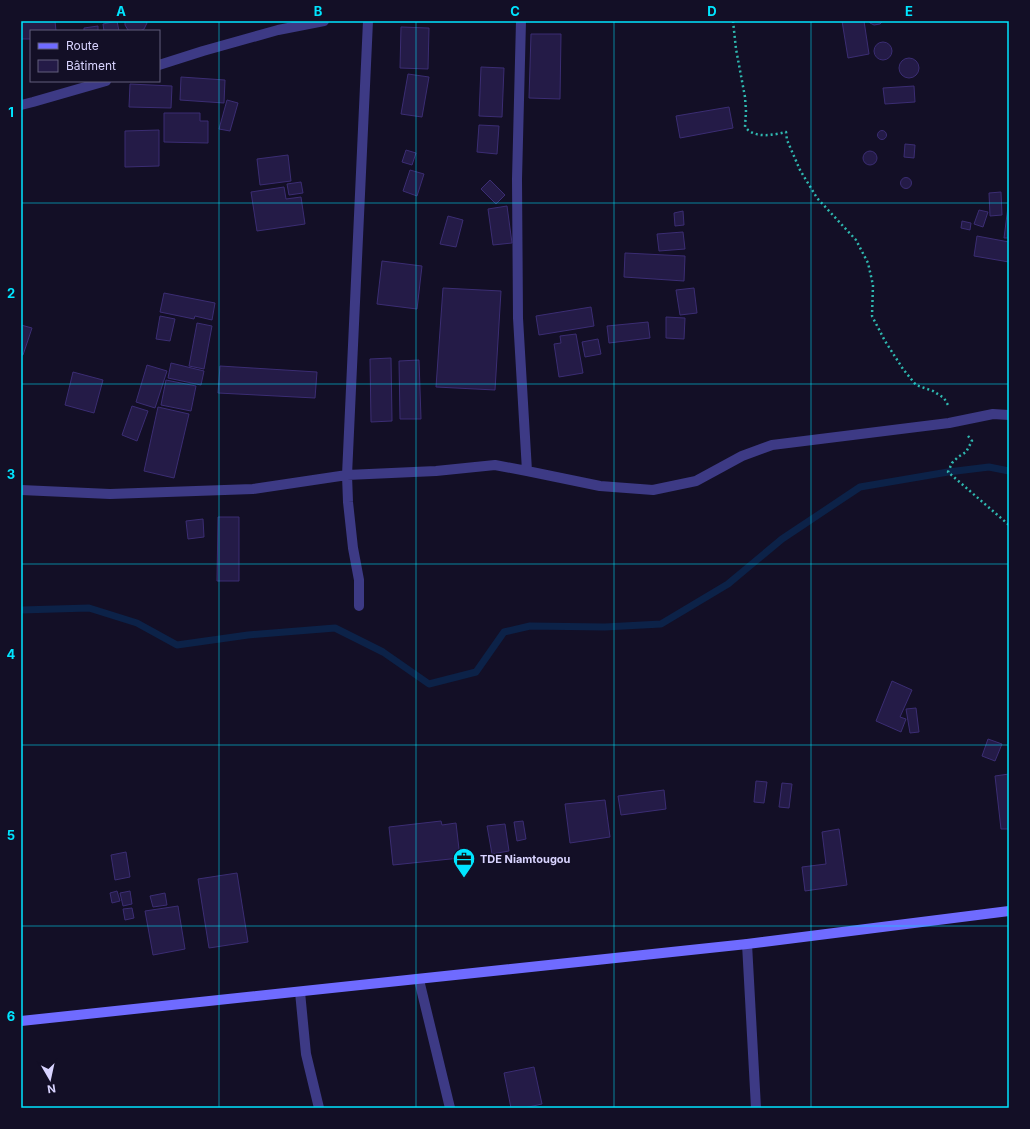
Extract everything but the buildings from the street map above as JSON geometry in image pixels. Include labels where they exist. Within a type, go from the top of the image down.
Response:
[{"type":"main road","points":[[21,1020],[418,980],[747,944],[1009,911]]},
{"type":"street","points":[[160,65],[278,30],[324,21]]},
{"type":"street","points":[[359,606],[359,580],[352,541],[347,475],[368,21]]},
{"type":"street","points":[[521,21],[517,179],[518,318],[527,471]]},
{"type":"street","points":[[21,104],[102,82]]},
{"type":"street","points":[[21,490],[110,494],[253,489],[347,475],[436,471],[495,465],[600,486],[652,490],[696,481],[742,456],[772,445],[956,421],[993,414],[1009,415]]},
{"type":"street","points":[[747,944],[756,1108]]},
{"type":"street","points":[[418,980],[450,1108]]},
{"type":"street","points":[[300,992],[306,1054],[319,1108]]},
{"type":"path","points":[[733,21],[735,42],[745,97],[745,127],[755,134],[771,135],[786,132],[786,140],[800,170],[817,198],[856,240],[868,263],[873,285],[872,316],[885,341],[903,369],[916,385],[933,391],[944,398],[956,421],[972,441],[966,452],[952,463],[948,472],[1009,525]]},
{"type":"waterway","points":[[21,610],[89,608],[137,623],[177,645],[248,635],[335,628],[383,652],[429,684],[476,672],[504,632],[530,626],[605,627],[661,624],[728,584],[782,539],[860,487],[948,472],[989,467],[1009,471]]},
{"type":"place","name":"TDE Niamtougou","points":[[464,878]]}]
